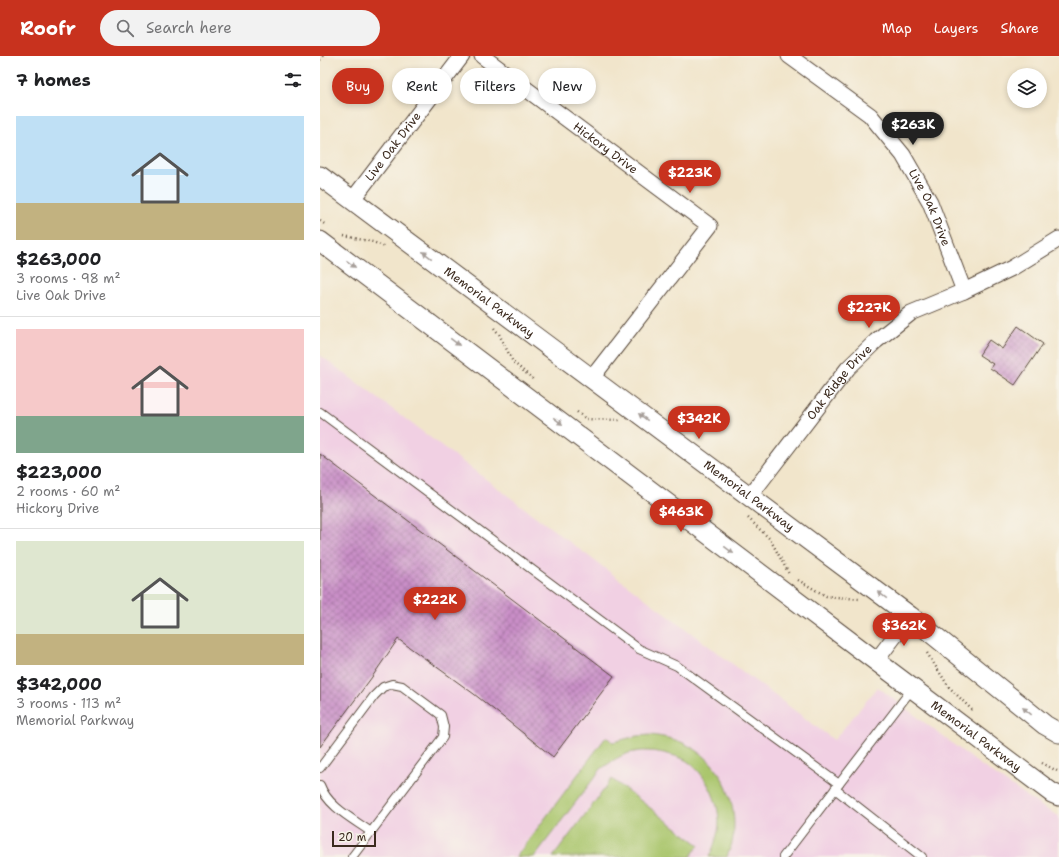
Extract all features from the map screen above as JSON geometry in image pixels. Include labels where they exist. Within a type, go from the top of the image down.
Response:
[{"type":"street","name":"Live Oak Drive","points":[[353,199],[462,56]]},
{"type":"street","name":"Hickory Drive","points":[[482,56],[710,226],[592,378]]},
{"type":"street","name":"Live Oak Drive","points":[[789,56],[870,115],[903,155],[930,202],[964,291]]},
{"type":"street","name":"Memorial Parkway","points":[[320,176],[353,199],[592,378],[746,505],[910,616],[1045,725],[1059,733]]},
{"type":"street","name":"Memorial Parkway","points":[[323,233],[876,661],[1059,796]]},
{"type":"street","name":"Oak Ridge Drive","points":[[746,505],[848,368],[876,341],[911,313],[964,291],[1012,268],[1059,239]]},
{"type":"street","points":[[876,661],[910,616]]},
{"type":"lane","points":[[320,412],[639,649],[677,666],[837,786],[922,857]]},
{"type":"lane","points":[[320,768],[374,696],[383,687],[392,684],[402,686],[441,715],[444,727],[442,737],[352,857]]},
{"type":"lane","points":[[783,857],[912,688]]},
{"type":"lane","points":[[320,785],[323,792],[333,804],[371,832]]},
{"type":"path","points":[[320,60],[323,56]]},
{"type":"path","points":[[320,221],[323,233]]},
{"type":"path","points":[[339,233],[345,237],[373,242],[387,248]]},
{"type":"path","points":[[489,322],[499,334],[513,362],[537,382]]},
{"type":"path","points":[[574,410],[586,419],[619,420],[625,424]]},
{"type":"path","points":[[746,505],[770,538],[790,575]]},
{"type":"path","points":[[796,578],[826,596],[862,599]]},
{"type":"path","points":[[922,648],[927,653],[949,687],[978,716]]},
{"type":"path","points":[[1036,760],[1059,772]]},
{"type":"shaded area","points":[[320,355],[834,740],[878,687],[979,764],[1044,808],[1059,816],[1059,857],[320,857]]},
{"type":"green space","points":[[651,735],[675,740],[689,746],[711,763],[720,774],[731,801],[733,815],[734,829],[732,843],[727,857],[709,857],[718,831],[719,822],[716,802],[701,774],[682,758],[664,753],[645,751],[625,755],[601,769],[534,857],[516,857],[606,737],[613,742],[637,736]]},
{"type":"green space","points":[[612,779],[699,845],[690,857],[553,857]]},
{"type":"building","points":[[1018,326],[1043,344],[1015,385],[990,368],[993,364],[979,355],[989,340],[1002,349]]},
{"type":"building","points":[[320,454],[614,676],[553,757],[474,694],[398,639],[320,747]]}]
